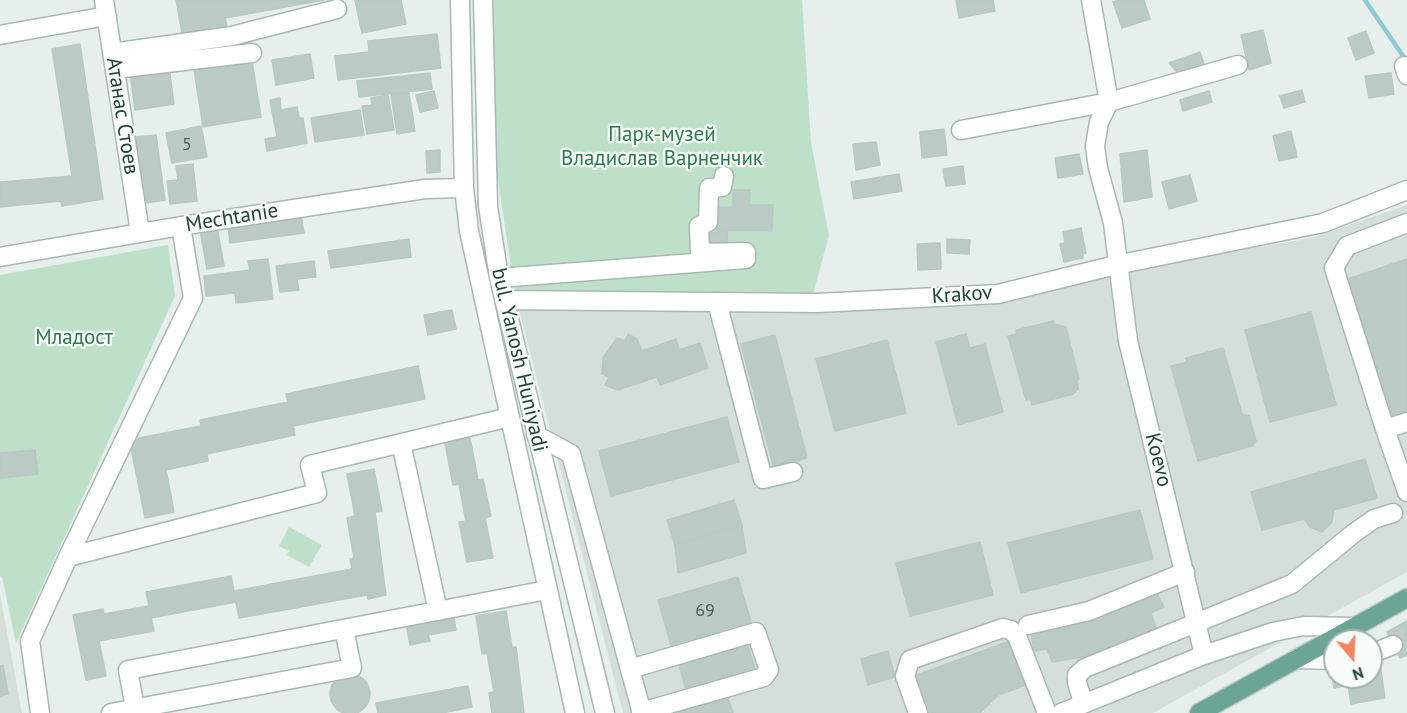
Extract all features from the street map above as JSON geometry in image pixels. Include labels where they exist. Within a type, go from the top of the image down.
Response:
[{"type":"main road","points":[[1199,713],[1407,598]]},
{"type":"street","name":"bul. Yanosh Huniyadi","points":[[460,0],[464,188],[469,231],[575,713]]},
{"type":"street","name":"bul. Yanosh Huniyadi","points":[[483,0],[487,184],[499,278],[605,713]]},
{"type":"street","points":[[1091,0],[1109,102]]},
{"type":"street","points":[[0,35],[105,8]]},
{"type":"street","name":"Атанас Стоев","points":[[105,8],[140,232]]},
{"type":"street","points":[[114,61],[232,36],[337,9]]},
{"type":"street","points":[[114,61],[252,53]]},
{"type":"street","points":[[961,130],[1109,102],[1238,65]]},
{"type":"street","name":"Koevo","points":[[1109,102],[1099,122],[1095,146],[1113,223],[1116,265],[1128,341],[1204,655]]},
{"type":"street","points":[[499,278],[746,259],[746,252],[700,253],[699,226],[708,222],[709,188],[722,187],[724,176]]},
{"type":"street","name":"Mechtanie","points":[[0,257],[181,225],[425,189],[464,188]]},
{"type":"street","name":"Krakov","points":[[504,300],[817,303],[998,294],[1116,265],[1323,223],[1407,190]]},
{"type":"street","points":[[1407,223],[1347,246],[1334,268],[1407,492]]},
{"type":"street","points":[[40,713],[30,641],[193,298],[181,225]]},
{"type":"street","points":[[717,302],[763,478],[793,472]]},
{"type":"street","points":[[68,557],[317,493],[310,465],[510,417]]},
{"type":"street","points":[[1385,429],[1407,422]]},
{"type":"street","points":[[536,435],[571,454],[641,712],[764,677],[769,670],[756,632],[630,669]]},
{"type":"street","points":[[401,442],[438,611]]},
{"type":"street","points":[[1083,703],[1077,675],[1085,668],[1292,584],[1354,533],[1374,519],[1393,513]]},
{"type":"street","points":[[1028,625],[1089,610],[1185,572]]},
{"type":"street","points":[[135,708],[128,670],[547,590]]},
{"type":"street","points":[[1061,713],[1204,655],[1273,632],[1304,626],[1354,627]]},
{"type":"street","points":[[918,713],[905,676],[910,660],[1003,628],[1011,630],[1017,636],[1047,713]]},
{"type":"street","points":[[111,713],[352,668],[344,629]]},
{"type":"street","points":[[1383,649],[1393,645]]},
{"type":"street","points":[[1296,659],[1323,660]]},
{"type":"shaded area","points":[[1407,205],[1407,572],[1153,713],[623,713],[519,309],[826,312],[1006,298],[1112,273],[1311,238]]},
{"type":"shaded area","points":[[0,594],[22,713],[0,713]]},
{"type":"green space","name":"Парк-музей Владислав Варненчик","points":[[494,0],[802,0],[811,143],[829,236],[812,297],[515,292],[493,149]]},
{"type":"green space","name":"Младост","points":[[168,245],[175,296],[16,643],[0,576],[0,275]]},
{"type":"green space","points":[[289,527],[322,545],[309,567],[287,555],[289,551],[279,546]]},
{"type":"building","points":[[176,0],[324,0],[225,18],[228,31],[183,39]]},
{"type":"building","points":[[355,0],[401,0],[406,24],[362,33]]},
{"type":"building","points":[[956,0],[993,0],[995,11],[959,18]]},
{"type":"building","points":[[1144,0],[1150,19],[1122,28],[1113,2]]},
{"type":"building","points":[[1263,30],[1271,63],[1249,70],[1241,35]]},
{"type":"building","points":[[1366,31],[1374,53],[1356,60],[1348,38]]},
{"type":"building","points":[[437,34],[441,68],[338,80],[335,56],[369,52],[368,41]]},
{"type":"building","points":[[80,44],[103,199],[62,206],[61,201],[0,207],[0,182],[72,176],[52,49]]},
{"type":"building","points":[[1200,52],[1205,67],[1180,76],[1169,63]]},
{"type":"building","points":[[310,54],[314,78],[276,85],[272,60]]},
{"type":"building","points":[[252,61],[261,117],[203,127],[194,70]]},
{"type":"building","points":[[169,67],[174,104],[135,110],[130,73]]},
{"type":"building","points":[[430,73],[432,89],[359,97],[357,81]]},
{"type":"building","points":[[1391,73],[1394,94],[1369,98],[1365,76]]},
{"type":"building","points":[[1302,90],[1305,102],[1284,108],[1280,96]]},
{"type":"building","points":[[434,91],[438,108],[420,112],[416,95]]},
{"type":"building","points":[[1209,91],[1212,102],[1183,111],[1180,100]]},
{"type":"building","points":[[409,93],[415,131],[397,134],[391,95]]},
{"type":"building","points":[[388,95],[394,130],[367,134],[362,106],[372,105],[371,98]]},
{"type":"building","points":[[280,98],[281,110],[297,107],[299,118],[303,118],[307,143],[267,151],[265,139],[277,137],[270,100]]},
{"type":"building","points":[[360,110],[364,135],[315,142],[311,118]]},
{"type":"building","points":[[201,126],[207,157],[172,163],[166,133]]},
{"type":"building","points":[[944,129],[947,155],[922,158],[920,132]]},
{"type":"building","points":[[1291,131],[1297,157],[1279,161],[1273,136]]},
{"type":"building","points":[[156,135],[165,200],[145,203],[136,137]]},
{"type":"building","points":[[876,142],[880,165],[856,170],[853,144]]},
{"type":"building","points":[[440,150],[440,172],[427,173],[426,151]]},
{"type":"building","points":[[1147,150],[1152,197],[1124,202],[1120,154]]},
{"type":"building","points":[[1079,154],[1083,174],[1058,178],[1055,158]]},
{"type":"building","points":[[193,164],[197,201],[170,204],[167,181],[178,180],[176,166]]},
{"type":"building","points":[[963,166],[965,184],[946,186],[943,169]]},
{"type":"building","points":[[899,174],[902,191],[854,199],[851,182]]},
{"type":"building","points":[[1190,175],[1197,201],[1169,209],[1162,182]]},
{"type":"building","points":[[733,190],[750,190],[749,205],[773,205],[772,231],[716,230],[717,207],[733,207]]},
{"type":"building","points":[[301,215],[304,233],[230,243],[228,225]]},
{"type":"building","points":[[217,227],[224,266],[207,269],[200,230]]},
{"type":"building","points":[[1081,228],[1086,253],[1083,254],[1083,258],[1064,262],[1060,244],[1065,243],[1063,232]]},
{"type":"building","points":[[727,231],[728,248],[707,250],[706,233]]},
{"type":"building","points":[[409,239],[411,257],[331,268],[328,251]]},
{"type":"building","points":[[947,239],[970,240],[969,254],[947,253]]},
{"type":"building","points":[[940,243],[941,269],[918,270],[917,244]]},
{"type":"building","points":[[268,259],[273,299],[236,303],[235,293],[206,296],[204,276],[250,270],[248,261]]},
{"type":"building","points":[[1407,259],[1407,416],[1392,421],[1345,280]]},
{"type":"building","points":[[314,261],[316,277],[297,279],[299,290],[280,292],[276,266]]},
{"type":"building","points":[[452,310],[456,329],[428,335],[424,315]]},
{"type":"building","points":[[1311,312],[1336,405],[1270,422],[1245,330]]},
{"type":"building","points":[[1053,321],[1054,324],[1066,327],[1079,379],[1077,380],[1078,389],[1073,394],[1032,405],[1030,398],[1026,400],[1008,336],[1017,334],[1016,330]]},
{"type":"building","points":[[628,334],[637,339],[642,351],[676,339],[679,350],[700,343],[708,368],[660,385],[657,377],[618,390],[605,385],[609,377],[602,374],[603,358],[617,338],[625,341]]},
{"type":"building","points":[[966,334],[970,348],[985,344],[1003,412],[958,425],[936,342]]},
{"type":"building","points":[[775,335],[807,458],[774,468],[741,344]]},
{"type":"building","points":[[887,340],[906,413],[835,431],[816,359]]},
{"type":"building","points":[[1223,348],[1242,414],[1249,416],[1256,441],[1252,446],[1198,461],[1171,366],[1187,362],[1186,358]]},
{"type":"building","points":[[418,366],[425,399],[293,426],[295,435],[207,454],[208,461],[166,470],[174,512],[145,518],[131,448],[139,438],[201,426],[200,420],[288,402],[286,394]]},
{"type":"building","points":[[727,417],[739,462],[611,496],[599,451]]},
{"type":"building","points":[[470,438],[478,480],[483,479],[491,516],[485,518],[493,558],[467,562],[459,522],[466,521],[459,484],[453,485],[445,443]]},
{"type":"building","points":[[35,450],[38,474],[0,478],[0,453]]},
{"type":"building","points":[[1365,459],[1377,498],[1334,510],[1332,522],[1322,532],[1310,527],[1304,519],[1262,530],[1251,492]]},
{"type":"building","points":[[374,469],[382,511],[375,512],[386,595],[368,599],[367,595],[239,618],[236,602],[151,618],[154,631],[99,641],[106,676],[86,680],[73,615],[103,609],[104,614],[149,606],[146,592],[231,576],[234,591],[352,569],[350,559],[354,558],[347,518],[355,516],[347,474]]},
{"type":"building","points":[[734,500],[742,525],[675,545],[667,520]]},
{"type":"building","points":[[1140,510],[1153,559],[1021,593],[1008,543]]},
{"type":"building","points":[[742,525],[746,553],[678,573],[675,545]]},
{"type":"building","points":[[980,542],[993,595],[910,616],[896,563]]},
{"type":"building","points":[[738,577],[751,622],[671,645],[658,600]]},
{"type":"building","points":[[1155,589],[1164,607],[1151,613],[1156,628],[1100,654],[1052,662],[1047,649],[1034,651],[1031,632]]},
{"type":"building","points":[[506,611],[512,647],[516,647],[524,713],[492,713],[489,693],[494,692],[487,653],[482,654],[476,616]]},
{"type":"building","points":[[453,612],[456,630],[428,635],[430,641],[410,645],[406,623]]},
{"type":"building","points":[[1407,621],[1407,655],[1400,658],[1387,632]]},
{"type":"building","points":[[746,638],[757,676],[687,694],[677,657]]},
{"type":"building","points":[[1010,641],[1026,685],[998,695],[981,712],[928,713],[914,676]]},
{"type":"building","points":[[888,651],[895,677],[868,685],[861,659]]},
{"type":"building","points":[[3,665],[8,694],[0,696],[0,666]]},
{"type":"building","points":[[350,674],[358,675],[364,680],[369,686],[369,702],[364,708],[358,713],[350,714],[342,713],[336,708],[331,702],[330,694],[331,686],[336,680],[342,675]]},
{"type":"building","points":[[1383,684],[1385,698],[1351,704],[1349,689],[1383,689]]},
{"type":"building","points":[[468,686],[472,707],[442,713],[378,713],[376,703]]},
{"type":"building","points":[[728,698],[733,713],[679,713],[679,711]]},
{"type":"waterway","points":[[1365,0],[1407,62]]},
{"type":"tunnel","points":[[1393,645],[1407,637]]}]
